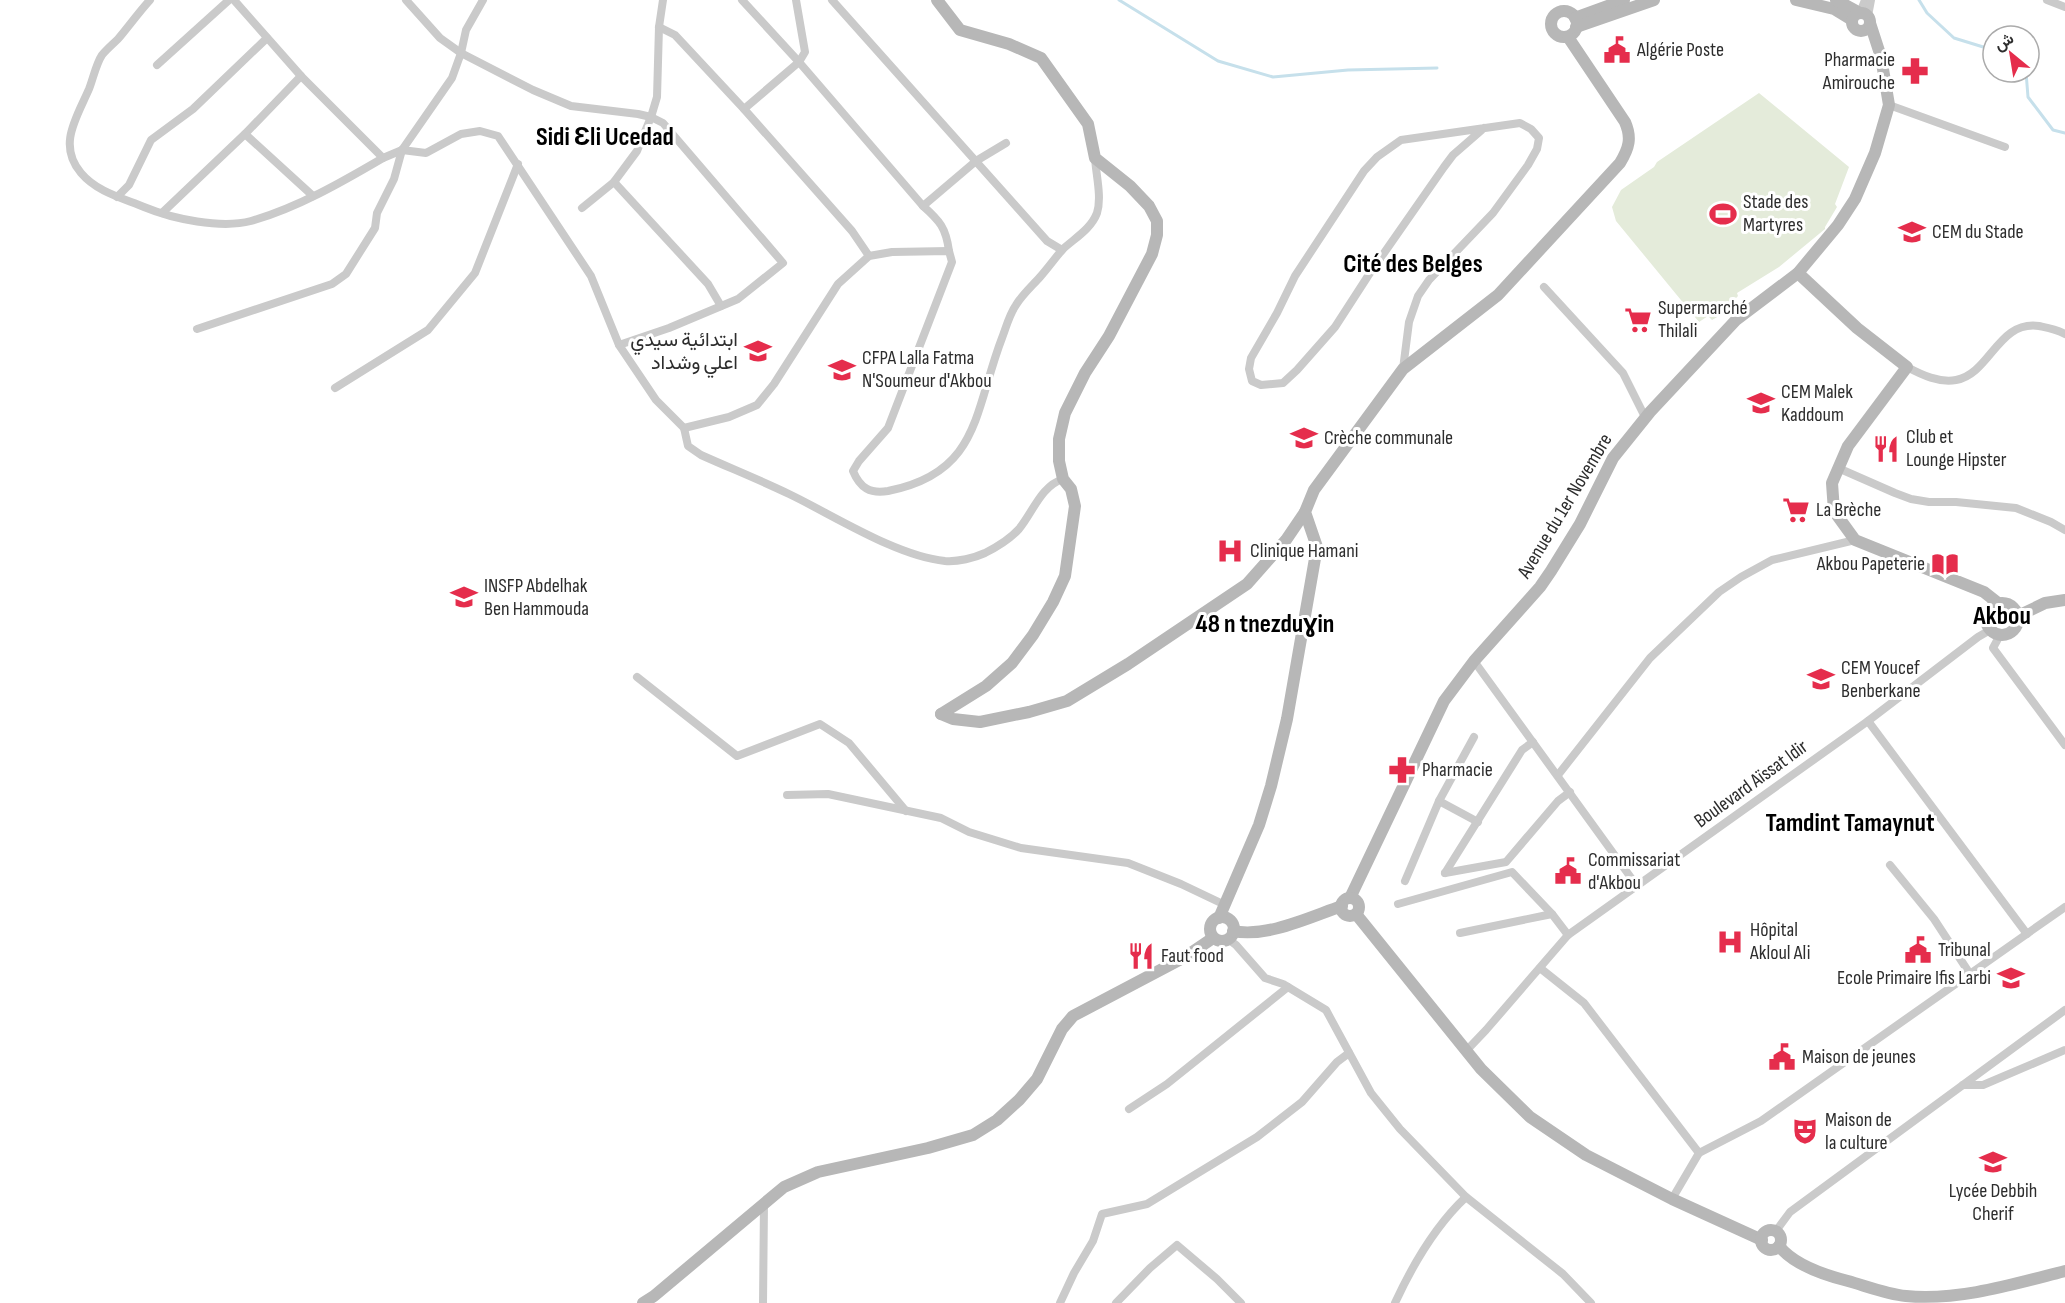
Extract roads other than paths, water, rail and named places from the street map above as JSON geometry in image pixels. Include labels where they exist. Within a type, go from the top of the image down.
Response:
[{"type":"street","points":[[150,0],[101,57],[82,106],[71,127],[68,143],[73,160],[81,174],[100,189],[162,213],[224,225],[251,221],[313,195],[402,150],[426,153],[460,134],[480,131],[498,135],[591,276],[619,345],[656,400],[684,428],[688,446],[701,455],[789,494],[900,548],[945,561],[983,554],[1002,544],[1018,531],[1052,483],[1063,479]]},
{"type":"street","points":[[158,65],[229,0]]},
{"type":"street","points":[[234,0],[301,76],[383,158]]},
{"type":"street","points":[[405,0],[440,38],[461,53],[533,90],[571,106],[651,117],[663,123],[783,263],[738,298],[669,328],[619,345]]},
{"type":"street","points":[[197,329],[332,284],[346,274],[375,228],[377,213],[394,179],[402,150],[452,78],[466,30],[483,0]]},
{"type":"street","points":[[582,208],[614,182],[637,151],[651,117],[657,97],[659,27],[663,0]]},
{"type":"street","points":[[742,0],[799,62],[923,206],[938,220],[947,234],[952,262],[888,428],[853,471],[857,481],[870,492],[884,492],[908,487],[929,479],[951,462],[969,437],[982,403],[996,354],[1015,305],[1062,250],[1088,227],[1097,212],[1095,158],[1088,124],[1041,58],[1009,44],[960,30],[937,0]]},
{"type":"street","points":[[744,109],[799,62],[805,52],[796,0]]},
{"type":"street","points":[[832,0],[1047,241],[1062,250]]},
{"type":"street","points":[[1095,158],[1130,186],[1149,206],[1157,221],[1157,235],[1152,255],[1065,413],[1059,439],[1059,461],[1063,479],[1071,489],[1075,506],[1065,576],[1053,602],[1033,635],[1012,663],[986,686],[941,714],[953,719],[980,722],[1067,701],[1128,664],[1247,584],[1286,540],[1305,512],[1314,490],[1403,369],[1498,295],[1620,163],[1628,150],[1631,135],[1625,122],[1568,37],[1555,35],[1551,27],[1552,19],[1558,13],[1561,0]]},
{"type":"street","points":[[1576,22],[1624,0]]},
{"type":"street","points":[[1576,22],[1654,0]]},
{"type":"street","points":[[1796,0],[1821,5],[1862,19]]},
{"type":"street","name":"Avenue du 1er Novembre","points":[[1346,902],[1444,701],[1474,661],[1540,587],[1580,524],[1613,458],[1645,417],[1736,320],[1798,273],[1831,234],[1855,199],[1875,153],[1889,105],[1883,69],[1862,19],[1851,6],[1836,0]]},
{"type":"street","points":[[1862,19],[1865,0]]},
{"type":"street","points":[[1862,19],[1871,0]]},
{"type":"street","points":[[2048,0],[2065,7]]},
{"type":"street","points":[[1558,13],[1566,12],[1576,22]]},
{"type":"street","points":[[1568,37],[1574,32],[1576,22]]},
{"type":"street","points":[[659,27],[675,35],[744,109],[852,231],[869,256]]},
{"type":"street","points":[[117,197],[129,185],[151,140],[193,109],[267,38]]},
{"type":"street","points":[[162,213],[245,134],[301,76]]},
{"type":"street","points":[[1889,105],[2005,147]]},
{"type":"street","points":[[1403,369],[1409,322],[1418,296],[1429,280],[1493,213],[1537,149],[1539,138],[1531,129],[1520,123],[1401,140],[1377,157],[1364,171],[1294,276],[1277,313],[1251,358],[1249,369],[1252,381],[1261,385],[1283,383],[1297,370],[1335,327],[1453,155],[1484,129]]},
{"type":"street","points":[[245,134],[313,195]]},
{"type":"street","points":[[923,206],[976,161],[1006,143]]},
{"type":"street","points":[[335,388],[428,330],[475,273],[518,164]]},
{"type":"street","points":[[614,182],[708,284],[721,306]]},
{"type":"street","points":[[684,428],[729,417],[757,405],[774,384],[838,284],[869,256],[892,252],[949,251]]},
{"type":"street","points":[[1798,273],[1857,328],[1907,367],[1932,378],[1957,380],[1970,374],[2008,334],[2029,325],[2056,329],[2065,334]]},
{"type":"street","points":[[1544,287],[1623,373],[1645,417]]},
{"type":"street","points":[[1907,367],[1848,446],[1832,483],[1834,511],[1855,540],[1984,592],[1998,603]]},
{"type":"street","points":[[1838,468],[1911,499],[2016,508],[2065,530]]},
{"type":"street","points":[[1305,512],[1317,547],[1287,719],[1259,825],[1223,904],[1219,918],[1210,928],[1214,938],[1220,941],[1230,935],[1272,930],[1355,899],[1359,905],[1356,914],[1466,1051],[1497,1086],[1530,1117],[1586,1155],[1671,1199],[1761,1240],[1763,1246],[1769,1250],[1779,1246]]},
{"type":"street","points":[[1558,776],[1650,658],[1719,592],[1772,560],[1855,540]]},
{"type":"street","points":[[2018,616],[2045,603],[2065,600]]},
{"type":"street","points":[[1995,633],[2009,633],[2017,625],[2018,616],[2015,609],[2008,604],[1998,603],[1990,607],[1987,612],[1986,621],[1995,633],[1993,648],[2065,745]]},
{"type":"street","name":"Boulevard Aïssat Idir","points":[[1466,1051],[1568,935],[1868,721],[1978,637],[1995,633]]},
{"type":"street","points":[[1474,661],[1637,886]]},
{"type":"street","points":[[637,676],[737,756],[820,724],[849,743],[906,811]]},
{"type":"street","points":[[1868,721],[2027,934]]},
{"type":"street","points":[[1406,881],[1439,801],[1474,737]]},
{"type":"street","points":[[1533,741],[1522,750],[1445,873],[1506,862],[1558,801],[1570,792]]},
{"type":"street","points":[[788,795],[828,794],[941,818],[969,832],[1021,848],[1128,863],[1223,904]]},
{"type":"street","points":[[1439,801],[1478,822]]},
{"type":"street","points":[[1890,865],[1934,919],[1970,974]]},
{"type":"street","points":[[1398,904],[1512,872],[1568,935]]},
{"type":"street","points":[[1671,1199],[1699,1153],[1761,1121],[2065,907]]},
{"type":"street","points":[[1460,933],[1551,914]]},
{"type":"street","points":[[1219,918],[1229,920],[1233,926],[1230,935],[1236,945],[1265,978],[1288,987],[1326,1010],[1371,1093],[1392,1120],[1466,1197],[1563,1274],[1591,1303]]},
{"type":"street","points":[[643,1303],[784,1187],[818,1172],[928,1148],[973,1135],[997,1120],[1019,1100],[1036,1079],[1062,1029],[1073,1016],[1185,957],[1214,938]]},
{"type":"street","points":[[1540,968],[1584,1003],[1699,1153]]},
{"type":"street","points":[[1130,1109],[1167,1084],[1288,987]]},
{"type":"street","points":[[1776,1231],[1790,1212],[2065,1010]]},
{"type":"street","points":[[1963,1085],[1983,1085],[2065,1050]]},
{"type":"street","points":[[1060,1303],[1074,1273],[1093,1242],[1102,1214],[1147,1203],[1257,1137],[1302,1101],[1337,1062],[1349,1053]]},
{"type":"street","points":[[1395,1303],[1409,1272],[1437,1230],[1451,1211],[1466,1197]]},
{"type":"street","points":[[763,1303],[764,1203]]},
{"type":"street","points":[[1761,1240],[1767,1231],[1776,1231]]},
{"type":"street","points":[[1776,1231],[1780,1236],[1779,1246],[1787,1256],[1831,1277],[1902,1300],[1942,1297],[2001,1287],[2065,1271]]},
{"type":"street","points":[[1116,1303],[1176,1245],[1217,1279],[1241,1303]]},
{"type":"waterway","points":[[1119,0],[1218,61],[1273,77],[1348,70],[1437,68]]},
{"type":"waterway","points":[[1919,0],[1927,13],[1954,38],[1981,46]]},
{"type":"waterway","points":[[2027,84],[2028,97],[2053,130],[2065,133]]},
{"type":"place","name":"Algérie Poste","points":[[1617,50]]},
{"type":"place","name":"Pharmacie Amirouche","points":[[1915,71]]},
{"type":"place","name":"Stade des Martyres","points":[[1723,214]]},
{"type":"place","name":"CEM du Stade","points":[[1912,232]]},
{"type":"place","name":"Supermarché Thilali","points":[[1638,320]]},
{"type":"place","name":"ابتدائية سيدي اعلي وشداد","points":[[758,351]]},
{"type":"place","name":"CFPA Lalla Fatma N'Soumeur d'Akbou","points":[[842,370]]},
{"type":"place","name":"CEM Malek Kaddoum","points":[[1761,403]]},
{"type":"place","name":"Crèche communale","points":[[1304,438]]},
{"type":"place","name":"Club et Lounge Hipster","points":[[1886,449]]},
{"type":"place","name":"La Brèche","points":[[1796,510]]},
{"type":"place","name":"Clinique Hamani","points":[[1230,551]]},
{"type":"place","name":"Akbou Papeterie","points":[[1945,564]]},
{"type":"place","name":"INSFP Abdelhak Ben Hammouda","points":[[464,597]]},
{"type":"place","name":"CEM Youcef Benberkane","points":[[1821,679]]},
{"type":"place","name":"Pharmacie","points":[[1402,770]]},
{"type":"place","name":"Commissariat d'Akbou","points":[[1568,871]]},
{"type":"place","name":"Hôpital Akloul Ali","points":[[1730,942]]},
{"type":"place","name":"Tribunal","points":[[1918,950]]},
{"type":"place","name":"Faut food","points":[[1141,956]]},
{"type":"place","name":"Ecole Primaire Ifis Larbi","points":[[2011,978]]},
{"type":"place","name":"Maison de jeunes","points":[[1782,1057]]},
{"type":"place","name":"Maison de la culture","points":[[1805,1131]]},
{"type":"place","name":"Lycée Debbih Cherif","points":[[1993,1162]]},
{"type":"district","name":"Sidi Ɛli Ucedad","points":[[605,137]]},
{"type":"district","name":"Cité des Belges","points":[[1413,264]]},
{"type":"district","name":"Akbou","points":[[2002,616]]},
{"type":"district","name":"48 n tnezduɣin","points":[[1265,624]]},
{"type":"district","name":"Tamdint Tamaynut","points":[[1850,823]]}]
